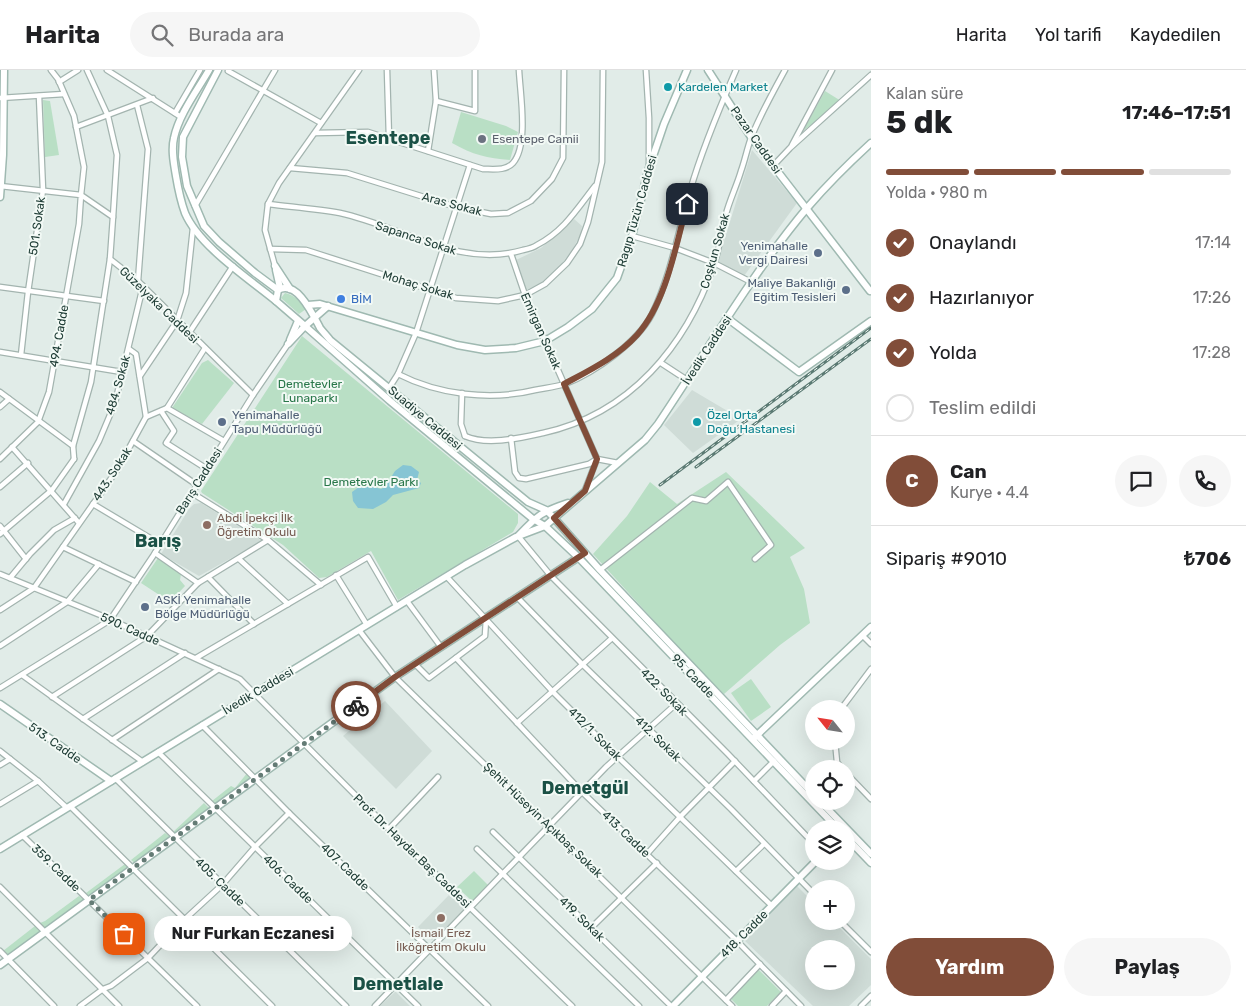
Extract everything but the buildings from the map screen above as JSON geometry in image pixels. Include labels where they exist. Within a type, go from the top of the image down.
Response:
[{"type":"main road","points":[[0,197],[3,155],[2,98],[4,70]]},
{"type":"main road","name":"Suadiye Caddesi","points":[[209,70],[181,118],[174,139],[173,159],[178,188],[186,213],[194,226],[212,249],[276,301],[383,395],[533,519]]},
{"type":"main road","points":[[218,70],[183,137],[182,156],[187,186],[204,226],[219,242],[255,273],[279,289],[290,289]]},
{"type":"main road","name":"Ragıp Tüzün Caddesi","points":[[308,305],[320,304],[328,306],[457,345],[485,350],[516,348],[545,342],[592,308],[617,278],[632,236],[648,171],[664,124],[688,70]]},
{"type":"main road","name":"Pazar Caddesi","points":[[708,70],[751,137],[870,291]]},
{"type":"main road","name":"İvedik Caddesi","points":[[0,849],[447,576],[518,536],[545,526],[619,463],[654,430],[751,282],[807,208],[844,168],[871,143]]},
{"type":"main road","points":[[275,266],[279,289],[276,301]]},
{"type":"main road","points":[[275,266],[290,289]]},
{"type":"main road","name":"Suadiye Caddesi","points":[[290,289],[308,305],[321,329],[330,340],[528,502],[546,510]]},
{"type":"main road","points":[[305,326],[314,316],[328,306]]},
{"type":"main road","points":[[727,318],[800,372],[871,322]]},
{"type":"main road","name":"Barış Caddesi","points":[[288,344],[298,321]]},
{"type":"main road","name":"Barış Caddesi","points":[[288,344],[305,326]]},
{"type":"main road","name":"İvedik Caddesi","points":[[518,536],[533,519],[546,510],[571,502]]},
{"type":"main road","points":[[546,510],[554,518]]},
{"type":"main road","name":"95. Cadde","points":[[554,518],[755,738]]},
{"type":"main road","points":[[533,519],[545,526]]},
{"type":"main road","name":"95. Cadde","points":[[545,526],[579,558],[755,738],[830,820]]},
{"type":"main road","points":[[0,965],[395,677],[585,553]]},
{"type":"main road","points":[[755,738],[871,627]]},
{"type":"main road","name":"513. Cadde","points":[[0,704],[113,780]]},
{"type":"main road","name":"95. Cadde","points":[[775,759],[805,787]]},
{"type":"main road","points":[[828,810],[836,820]]},
{"type":"main road","points":[[855,840],[871,854]]},
{"type":"main road","points":[[855,843],[871,863]]},
{"type":"main road","name":"418. Cadde","points":[[672,1006],[807,870]]},
{"type":"street","points":[[51,70],[59,82],[74,116],[84,167],[81,194]]},
{"type":"street","points":[[59,82],[78,70]]},
{"type":"street","name":"Güzelyaka Caddesi","points":[[88,70],[108,116],[118,155],[110,259],[138,281],[252,394]]},
{"type":"street","points":[[107,70],[153,98],[181,118]]},
{"type":"street","points":[[175,113],[200,72],[193,70]]},
{"type":"street","points":[[195,206],[275,70]]},
{"type":"street","points":[[275,266],[266,230],[268,204],[278,183],[359,70]]},
{"type":"street","points":[[387,70],[389,138]]},
{"type":"street","points":[[428,151],[436,101],[434,70]]},
{"type":"street","points":[[436,101],[475,111],[475,70]]},
{"type":"street","points":[[315,133],[368,132],[483,169],[501,169],[512,164],[519,153],[522,135],[519,70]]},
{"type":"street","name":"Aras Sokak","points":[[290,168],[346,173],[456,207],[491,214],[508,213],[531,201],[552,179],[563,158],[564,70]]},
{"type":"street","name":"Mohaç Sokak","points":[[270,250],[306,250],[456,298],[498,301],[525,295],[545,284],[568,263],[580,244],[588,222],[602,162],[604,70]]},
{"type":"street","points":[[646,70],[650,118],[648,171]]},
{"type":"street","points":[[398,374],[410,380],[462,394],[520,394],[564,384],[602,364],[638,335],[657,302],[713,124],[736,70]]},
{"type":"street","name":"Coşkun Sokak","points":[[466,436],[474,440],[489,442],[557,430],[581,421],[623,398],[661,363],[687,324],[703,294],[751,137],[785,70]]},
{"type":"street","points":[[790,148],[832,70]]},
{"type":"street","points":[[228,71],[321,123]]},
{"type":"street","points":[[773,166],[790,148],[871,75]]},
{"type":"street","points":[[2,98],[64,94]]},
{"type":"street","name":"501. Sokak","points":[[21,355],[43,190],[39,96]]},
{"type":"street","points":[[76,128],[153,98]]},
{"type":"street","points":[[137,105],[148,149],[138,281]]},
{"type":"street","points":[[389,388],[398,374],[416,333],[442,246],[470,165]]},
{"type":"street","name":"Sapanca Sokak","points":[[268,204],[340,214],[458,252],[484,255],[511,254],[536,246],[553,235],[573,216],[597,183]]},
{"type":"street","points":[[0,186],[81,194],[113,216]]},
{"type":"street","name":"494. Cadde","points":[[0,460],[38,422],[49,392],[78,224],[81,194]]},
{"type":"street","points":[[140,376],[177,321],[186,293],[194,226]]},
{"type":"street","points":[[632,236],[675,248],[714,263],[751,282]]},
{"type":"street","name":"Emirgan Sokak","points":[[511,254],[525,295],[597,459]]},
{"type":"street","points":[[2,532],[52,490],[74,459],[74,446],[91,382],[110,259]]},
{"type":"street","points":[[189,333],[233,266]]},
{"type":"street","name":"484. Sokak","points":[[64,504],[99,441],[115,402],[143,286]]},
{"type":"street","points":[[0,287],[104,301]]},
{"type":"street","name":"Barış Caddesi","points":[[110,620],[155,553],[252,394],[288,344]]},
{"type":"street","points":[[129,349],[136,354],[146,417],[167,408],[205,348]]},
{"type":"street","points":[[0,352],[122,372]]},
{"type":"street","points":[[661,363],[687,380]]},
{"type":"street","points":[[0,392],[38,422],[74,446]]},
{"type":"street","points":[[459,447],[466,436],[460,424],[462,394]]},
{"type":"street","points":[[0,407],[9,400]]},
{"type":"street","points":[[167,408],[224,441]]},
{"type":"street","points":[[162,411],[174,431],[166,443],[207,469]]},
{"type":"street","name":"443. Sokak","points":[[34,588],[117,470],[146,417]]},
{"type":"street","points":[[511,438],[515,472],[519,478],[526,479],[589,464],[597,459],[619,463]]},
{"type":"street","points":[[133,441],[197,485]]},
{"type":"street","points":[[12,447],[52,490],[79,523]]},
{"type":"street","points":[[74,459],[84,466]]},
{"type":"street","points":[[585,491],[597,459]]},
{"type":"street","points":[[0,487],[28,463]]},
{"type":"street","points":[[600,570],[692,498],[706,502],[728,482],[770,546],[755,559]]},
{"type":"street","points":[[192,493],[268,540],[321,585]]},
{"type":"street","points":[[93,504],[160,544]]},
{"type":"street","points":[[10,578],[54,530],[75,518]]},
{"type":"street","points":[[0,526],[2,532],[26,559]]},
{"type":"street","name":"422. Sokak","points":[[518,536],[551,576],[805,835]]},
{"type":"street","points":[[52,697],[148,636],[198,583],[268,540]]},
{"type":"street","points":[[63,547],[136,582]]},
{"type":"street","points":[[155,553],[198,583]]},
{"type":"street","points":[[196,658],[368,556],[397,607]]},
{"type":"street","points":[[239,559],[288,604]]},
{"type":"street","points":[[0,646],[67,602],[99,564]]},
{"type":"street","name":"590. Cadde","points":[[0,574],[196,658],[240,679],[254,694]]},
{"type":"street","points":[[336,576],[367,625]]},
{"type":"street","name":"412/1. Sokak","points":[[447,576],[553,692],[772,906]]},
{"type":"street","points":[[208,577],[254,624]]},
{"type":"street","points":[[0,610],[34,588]]},
{"type":"street","name":"412. Sokak","points":[[518,598],[805,886]]},
{"type":"street","points":[[407,601],[441,647]]},
{"type":"street","points":[[415,664],[429,678],[485,636],[486,619]]},
{"type":"street","points":[[0,688],[110,620]]},
{"type":"street","name":"Şehit Hüseyin Açıkbaş Sokak","points":[[358,630],[395,677],[732,1006]]},
{"type":"street","points":[[863,636],[871,644]]},
{"type":"street","points":[[517,723],[611,638]]},
{"type":"street","points":[[83,719],[185,653]]},
{"type":"street","name":"413. Cadde","points":[[456,658],[582,792],[737,941],[801,1006]]},
{"type":"street","points":[[112,740],[219,669]]},
{"type":"street","points":[[848,700],[871,669]]},
{"type":"street","points":[[22,675],[143,762]]},
{"type":"street","name":"Prof. Dr. Haydar Baş Caddesi","points":[[254,694],[389,829],[572,1006]]},
{"type":"street","points":[[375,1006],[582,792],[676,704]]},
{"type":"street","name":"407. Cadde","points":[[202,725],[257,778],[289,813],[488,1006]]},
{"type":"street","points":[[0,751],[68,807],[133,868],[270,1005]]},
{"type":"street","name":"406. Cadde","points":[[158,752],[418,1006]]},
{"type":"street","points":[[0,765],[10,759]]},
{"type":"street","points":[[754,781],[775,759]]},
{"type":"street","points":[[647,854],[680,817],[735,762]]},
{"type":"street","points":[[389,829],[438,777]]},
{"type":"street","name":"405. Cadde","points":[[113,780],[175,837],[346,1006]]},
{"type":"street","points":[[0,804],[38,781]]},
{"type":"street","points":[[855,782],[871,799]]},
{"type":"street","points":[[80,1006],[103,989],[111,986],[148,958],[184,920],[222,885],[255,847],[289,813]]},
{"type":"street","name":"419. Sokak","points":[[493,832],[672,1006]]},
{"type":"street","name":"359. Cadde","points":[[22,835],[197,1006]]},
{"type":"street","points":[[736,871],[764,844]]},
{"type":"street","points":[[477,849],[639,1006]]},
{"type":"street","points":[[591,928],[657,863]]},
{"type":"street","points":[[0,888],[120,1006]]},
{"type":"street","points":[[849,930],[871,952]]},
{"type":"street","points":[[0,951],[54,1006]]},
{"type":"street","points":[[726,1000],[760,964]]},
{"type":"street","points":[[772,1006],[786,991]]},
{"type":"street","points":[[861,1006],[871,996]]},
{"type":"shaded area","points":[[752,150],[797,203],[744,276],[718,261]]},
{"type":"shaded area","points":[[574,219],[582,226],[581,234],[572,250],[557,270],[540,284],[526,290],[516,260],[541,248]]},
{"type":"shaded area","points":[[692,390],[741,419],[693,453],[664,425]]},
{"type":"shaded area","name":"Abdi İpekçi İlk Öğretim Okulu","points":[[201,503],[262,541],[199,576],[161,554],[189,509],[194,504]]},
{"type":"shaded area","points":[[385,701],[432,751],[396,789],[343,736]]},
{"type":"shaded area","points":[[797,886],[805,894],[805,930],[842,930],[852,940],[805,940],[805,990],[855,990],[855,943],[871,959],[871,985],[849,1006],[813,1006],[744,940]]},
{"type":"shaded area","name":"İsmail Erez İlköğretim Okulu","points":[[450,894],[465,910],[432,940],[418,927]]},
{"type":"shaded area","points":[[395,992],[410,1006],[380,1006]]},
{"type":"green space","points":[[825,91],[841,101],[803,131]]},
{"type":"green space","points":[[43,100],[50,101],[59,155],[45,157]]},
{"type":"green space","points":[[461,112],[506,126],[518,132],[510,160],[480,155],[452,143]]},
{"type":"green space","points":[[285,293],[297,299],[306,309],[299,314],[281,298]]},
{"type":"green space","name":"Demetevler Parkı","points":[[302,336],[518,514],[518,523],[513,532],[398,600],[371,551],[327,577],[319,578],[283,545],[202,493],[201,491]]},
{"type":"green space","points":[[208,360],[234,383],[202,424],[172,408],[202,363]]},
{"type":"green space","points":[[726,472],[805,548],[790,557],[804,589],[810,623],[780,645],[724,694],[691,661],[593,554],[627,516],[650,482],[677,504]]},
{"type":"green space","points":[[158,558],[181,574],[180,580],[185,586],[170,602],[141,583]]},
{"type":"green space","points":[[751,679],[771,707],[751,721],[731,693]]},
{"type":"green space","points":[[248,772],[253,778],[217,806],[212,801],[231,786],[235,788]]},
{"type":"green space","points":[[204,803],[211,810],[175,835],[172,833]]},
{"type":"green space","points":[[165,833],[172,838],[136,864],[131,860]]},
{"type":"green space","points":[[125,864],[131,868],[89,896],[86,893]]},
{"type":"green space","points":[[474,871],[489,886],[473,902],[457,887]]},
{"type":"green space","points":[[79,896],[84,900],[45,928],[40,923],[45,921]]},
{"type":"green space","points":[[35,926],[41,932],[8,956],[3,951]]},
{"type":"green space","points":[[759,970],[781,992],[767,1006],[738,1006],[731,999]]},
{"type":"water","points":[[403,465],[411,466],[419,472],[417,480],[421,483],[419,488],[393,495],[386,502],[373,509],[358,508],[353,501],[352,492],[359,487],[370,486],[381,489],[385,487],[395,471]]},
{"type":"railway","points":[[660,485],[871,328]]},
{"type":"railway","points":[[696,467],[871,339]]},
{"type":"way so far","points":[[124,934],[89,900],[356,706]]},
{"type":"place","name":"Kardelen Market","points":[[668,87]]},
{"type":"place","name":"Esentepe Camii","points":[[482,139]]},
{"type":"place","name":"Yenimahalle Vergi Dairesi","points":[[818,253]]},
{"type":"place","name":"Maliye Bakanlığı Eğitim Tesisleri","points":[[846,290]]},
{"type":"place","name":"BİM","points":[[341,299]]},
{"type":"place","name":"Yenimahalle Tapu Müdürlüğü","points":[[222,422]]},
{"type":"place","name":"Özel Orta Doğu Hastanesi","points":[[697,422]]},
{"type":"place","name":"Abdi İpekçi İlk Öğretim Okulu","points":[[207,525]]},
{"type":"place","name":"ASKİ Yenimahalle Bölge Müdürlüğü","points":[[145,607]]},
{"type":"place","name":"İsmail Erez İlköğretim Okulu","points":[[441,918]]},
{"type":"place","name":"Nur Furkan Eczanesi","points":[[124,934]]},
{"type":"district","name":"Esentepe","points":[[388,138]]},
{"type":"district","name":"Barış","points":[[158,541]]},
{"type":"district","name":"Demetgül","points":[[585,788]]},
{"type":"district","name":"Demetlale","points":[[398,984]]},
{"type":"route","points":[[356,706],[395,677],[585,553],[554,518],[585,491],[597,459],[564,384],[602,364],[638,335],[651,315],[660,295],[670,268],[687,204]]},
{"type":"park label","name":"Demetevler Lunaparkı","points":[[310,391]]}]
